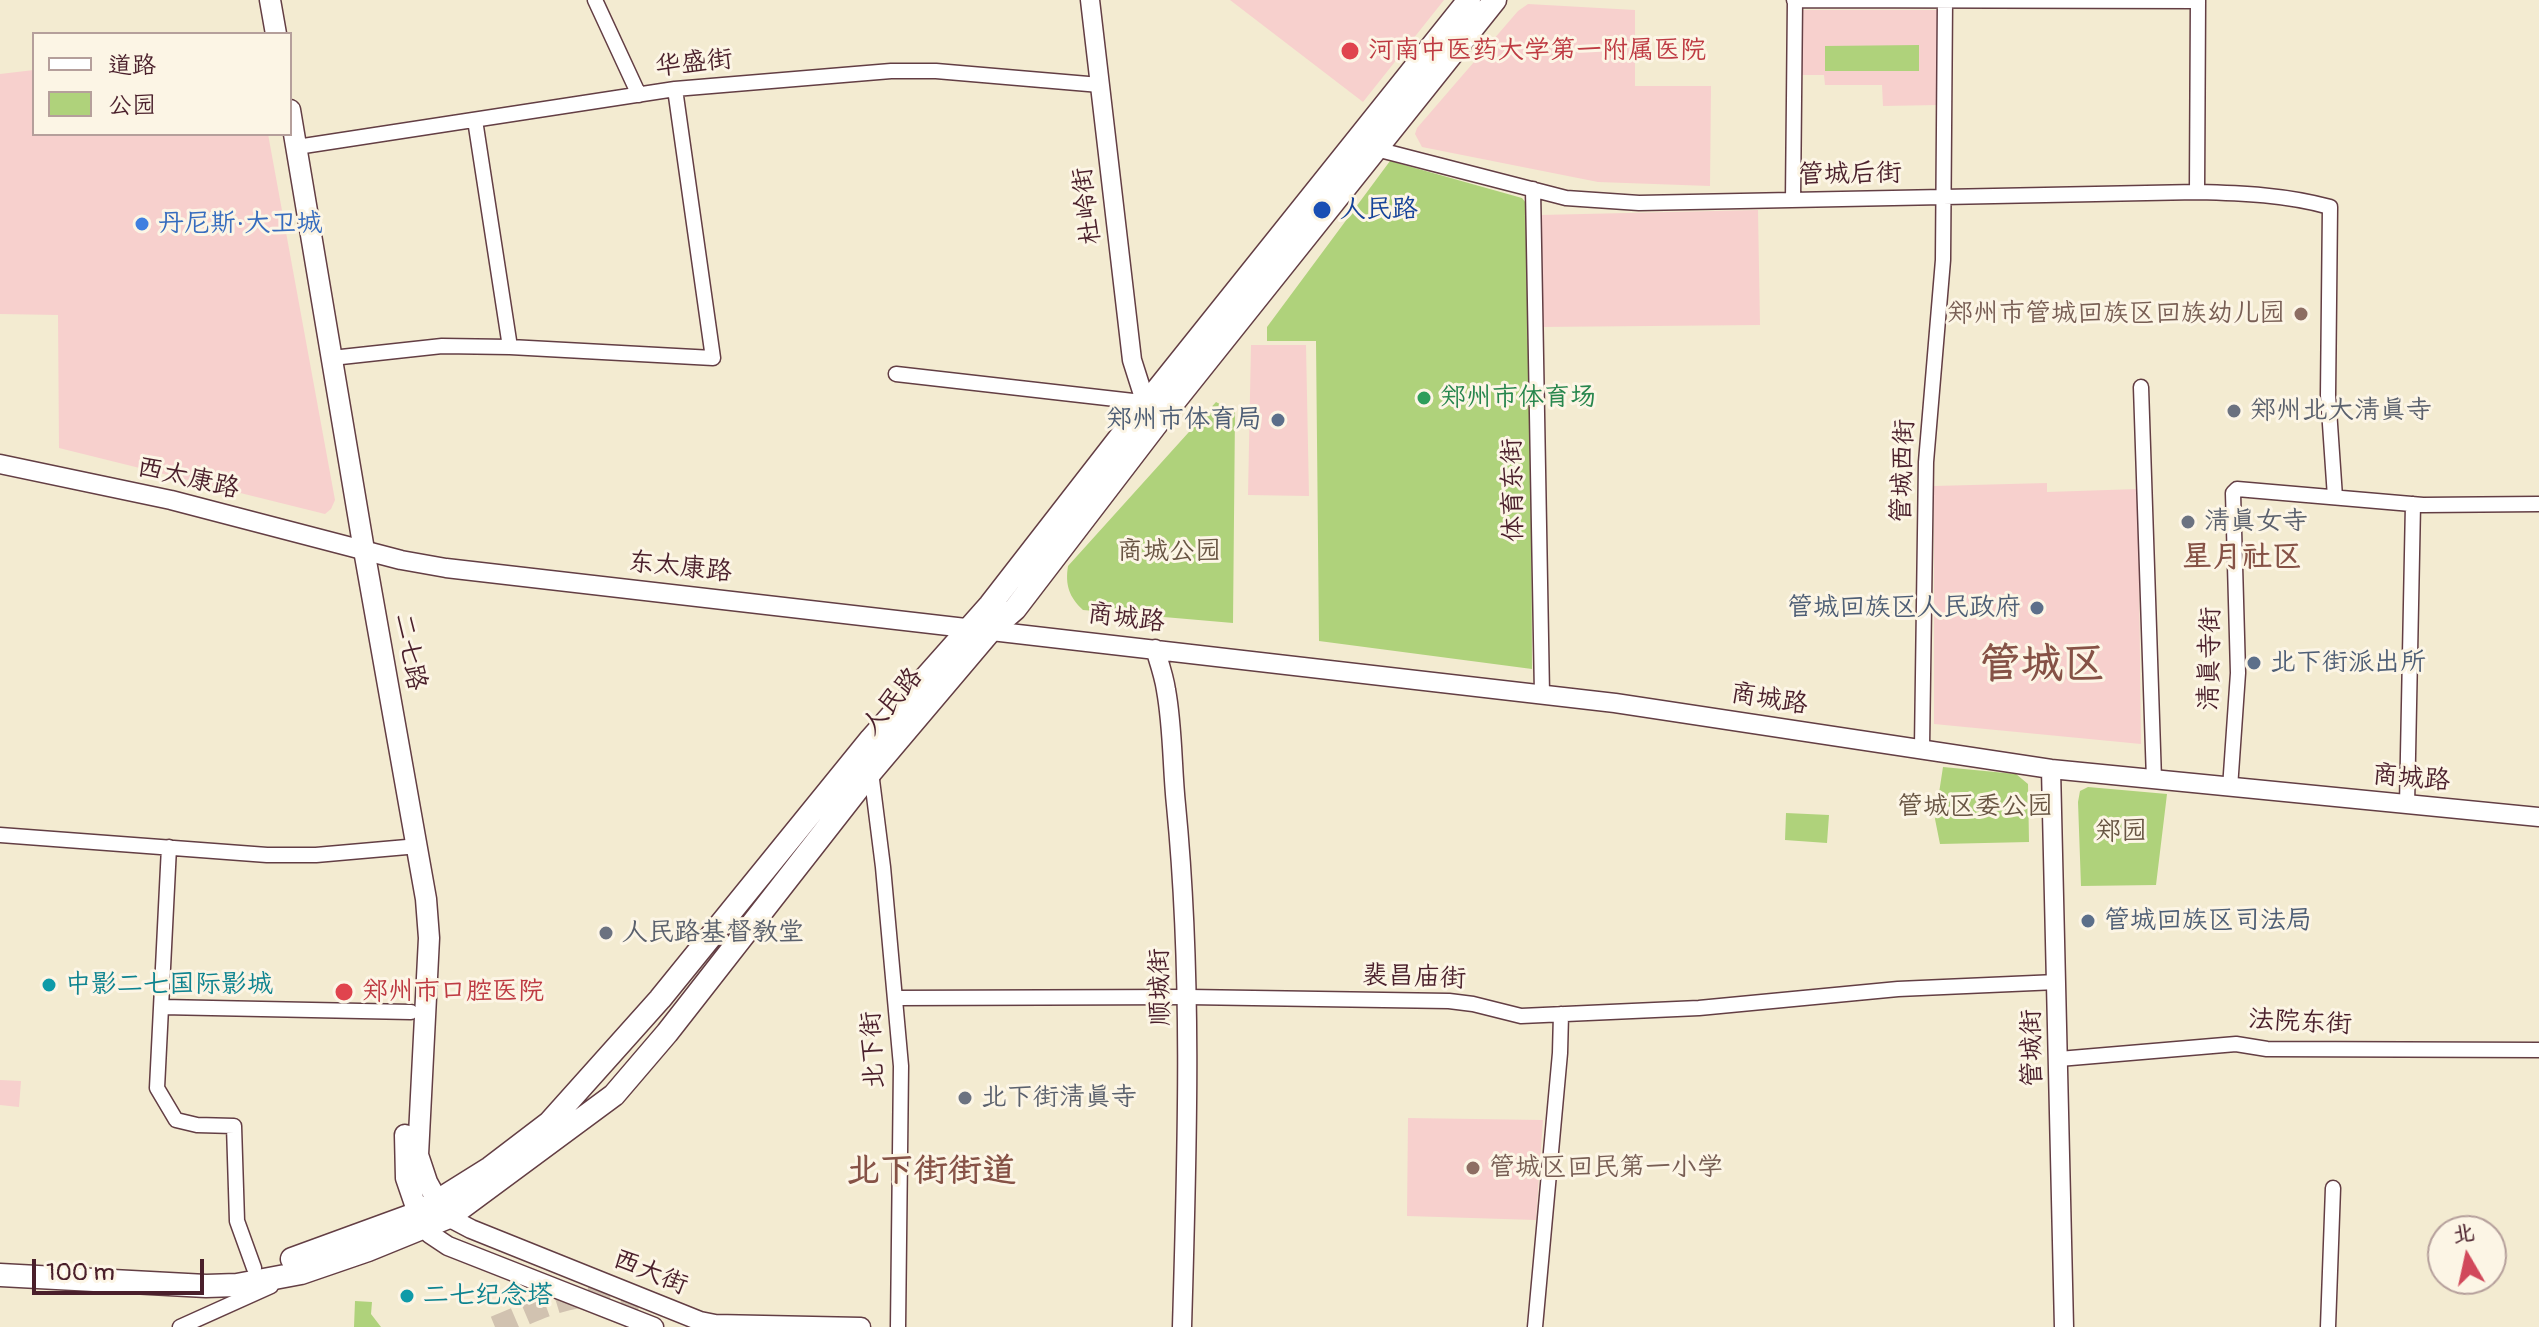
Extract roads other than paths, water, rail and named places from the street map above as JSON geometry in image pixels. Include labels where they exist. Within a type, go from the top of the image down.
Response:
[{"type":"main road","points":[[259,0],[265,32]]},
{"type":"main road","points":[[270,0],[276,32]]},
{"type":"main road","name":"人民路","points":[[444,1210],[593,1111],[632,1075],[871,772],[992,629],[1015,609],[1154,410],[1469,0]]},
{"type":"main road","name":"人民路","points":[[444,1210],[490,1168],[549,1123],[660,999],[871,739],[990,605],[1376,149],[1495,0]]},
{"type":"main road","name":"二七路","points":[[290,141],[332,358],[358,548],[426,899],[429,938],[418,1155],[427,1182],[444,1210]]},
{"type":"main road","name":"二七路","points":[[290,141],[407,847],[416,936],[405,1165],[408,1186],[422,1220]]},
{"type":"main road","points":[[0,1275],[237,1285],[301,1273],[444,1210]]},
{"type":"main road","points":[[0,1262],[205,1272],[254,1268],[422,1220]]},
{"type":"street","points":[[595,0],[639,95]]},
{"type":"street","name":"杜岭街","points":[[1090,0],[1132,360],[1154,410]]},
{"type":"street","points":[[1793,200],[1794,0],[2198,0],[2197,192]]},
{"type":"street","name":"管城西街","points":[[1922,747],[1926,462],[1943,260],[1945,0]]},
{"type":"street","name":"华盛街","points":[[290,141],[475,120],[675,89],[891,71],[936,71],[1100,85]]},
{"type":"street","points":[[332,358],[442,346],[713,358],[675,89]]},
{"type":"street","points":[[475,120],[510,347]]},
{"type":"street","name":"管城后街","points":[[1376,149],[1566,198],[1628,202],[2197,192],[2247,193],[2330,207],[2328,395],[2335,497]]},
{"type":"street","name":"体育东街","points":[[1533,189],[1542,694]]},
{"type":"street","points":[[896,374],[1154,410]]},
{"type":"street","points":[[2141,387],[2154,780]]},
{"type":"street","name":"西太康路","points":[[0,464],[171,500],[358,548]]},
{"type":"street","name":"清真寺街","points":[[2230,788],[2238,673],[2233,493],[2242,488],[2335,497]]},
{"type":"street","points":[[2335,497],[2413,504],[2539,504]]},
{"type":"street","points":[[2407,805],[2413,504]]},
{"type":"street","name":"东太康路","points":[[358,548],[446,568],[992,629]]},
{"type":"street","name":"商城路","points":[[992,629],[1542,694],[1922,747],[2051,769],[2539,817]]},
{"type":"street","name":"顺城街","points":[[1155,649],[1166,689],[1170,724],[1188,997],[1182,1327]]},
{"type":"street","name":"管城街","points":[[2051,769],[2064,1327]]},
{"type":"street","name":"北下街","points":[[871,772],[901,1066],[898,1327]]},
{"type":"street","points":[[0,835],[297,856],[407,847]]},
{"type":"street","points":[[169,847],[157,1088],[176,1120],[197,1125],[234,1126],[237,1221],[254,1268]]},
{"type":"street","name":"裴昌庙街","points":[[896,998],[1188,997],[1449,1001],[1521,1016],[1747,1005],[1898,989],[2057,982]]},
{"type":"street","points":[[162,1007],[411,1012]]},
{"type":"street","points":[[1535,1327],[1561,1014]]},
{"type":"street","name":"法院东街","points":[[2059,1059],[2236,1044],[2267,1049],[2539,1050]]},
{"type":"street","points":[[2328,1327],[2333,1188]]},
{"type":"street","name":"西大街","points":[[444,1210],[471,1229],[700,1321],[715,1324],[861,1327]]},
{"type":"street","name":"西大街","points":[[422,1220],[448,1246],[654,1327]]},
{"type":"street","points":[[180,1327],[301,1273]]},
{"type":"tunnel","points":[[495,1327],[549,1305],[582,1297],[599,1296],[640,1302]]},
{"type":"place","name":"河南中医药大学第一附属医院","points":[[1350,51]]},
{"type":"place","name":"人民路","points":[[1322,210]]},
{"type":"place","name":"丹尼斯·大卫城","points":[[142,224]]},
{"type":"place","name":"郑州市管城回族区回族幼儿园","points":[[2301,314]]},
{"type":"place","name":"郑州市体育场","points":[[1424,398]]},
{"type":"place","name":"郑州北大清真寺","points":[[2234,411]]},
{"type":"place","name":"郑州市体育局","points":[[1278,420]]},
{"type":"place","name":"清真女寺","points":[[2188,522]]},
{"type":"place","name":"管城回族区人民政府","points":[[2037,608]]},
{"type":"place","name":"北下街派出所","points":[[2254,663]]},
{"type":"place","name":"管城回族区司法局","points":[[2088,921]]},
{"type":"place","name":"人民路基督教堂","points":[[606,933]]},
{"type":"place","name":"中影二七国际影城","points":[[49,985]]},
{"type":"place","name":"郑州市口腔医院","points":[[344,992]]},
{"type":"place","name":"北下街清真寺","points":[[965,1098]]},
{"type":"place","name":"管城区回民第一小学","points":[[1473,1168]]},
{"type":"place","name":"二七纪念塔","points":[[407,1296]]},
{"type":"district","name":"星月社区","points":[[2242,558]]},
{"type":"district","name":"管城区","points":[[2042,666]]},
{"type":"district","name":"北下街街道","points":[[931,1172]]},
{"type":"park label","name":"商城公园","points":[[1169,552]]},
{"type":"park label","name":"管城区委公园","points":[[1975,807]]},
{"type":"park label","name":"郑园","points":[[2121,832]]}]
